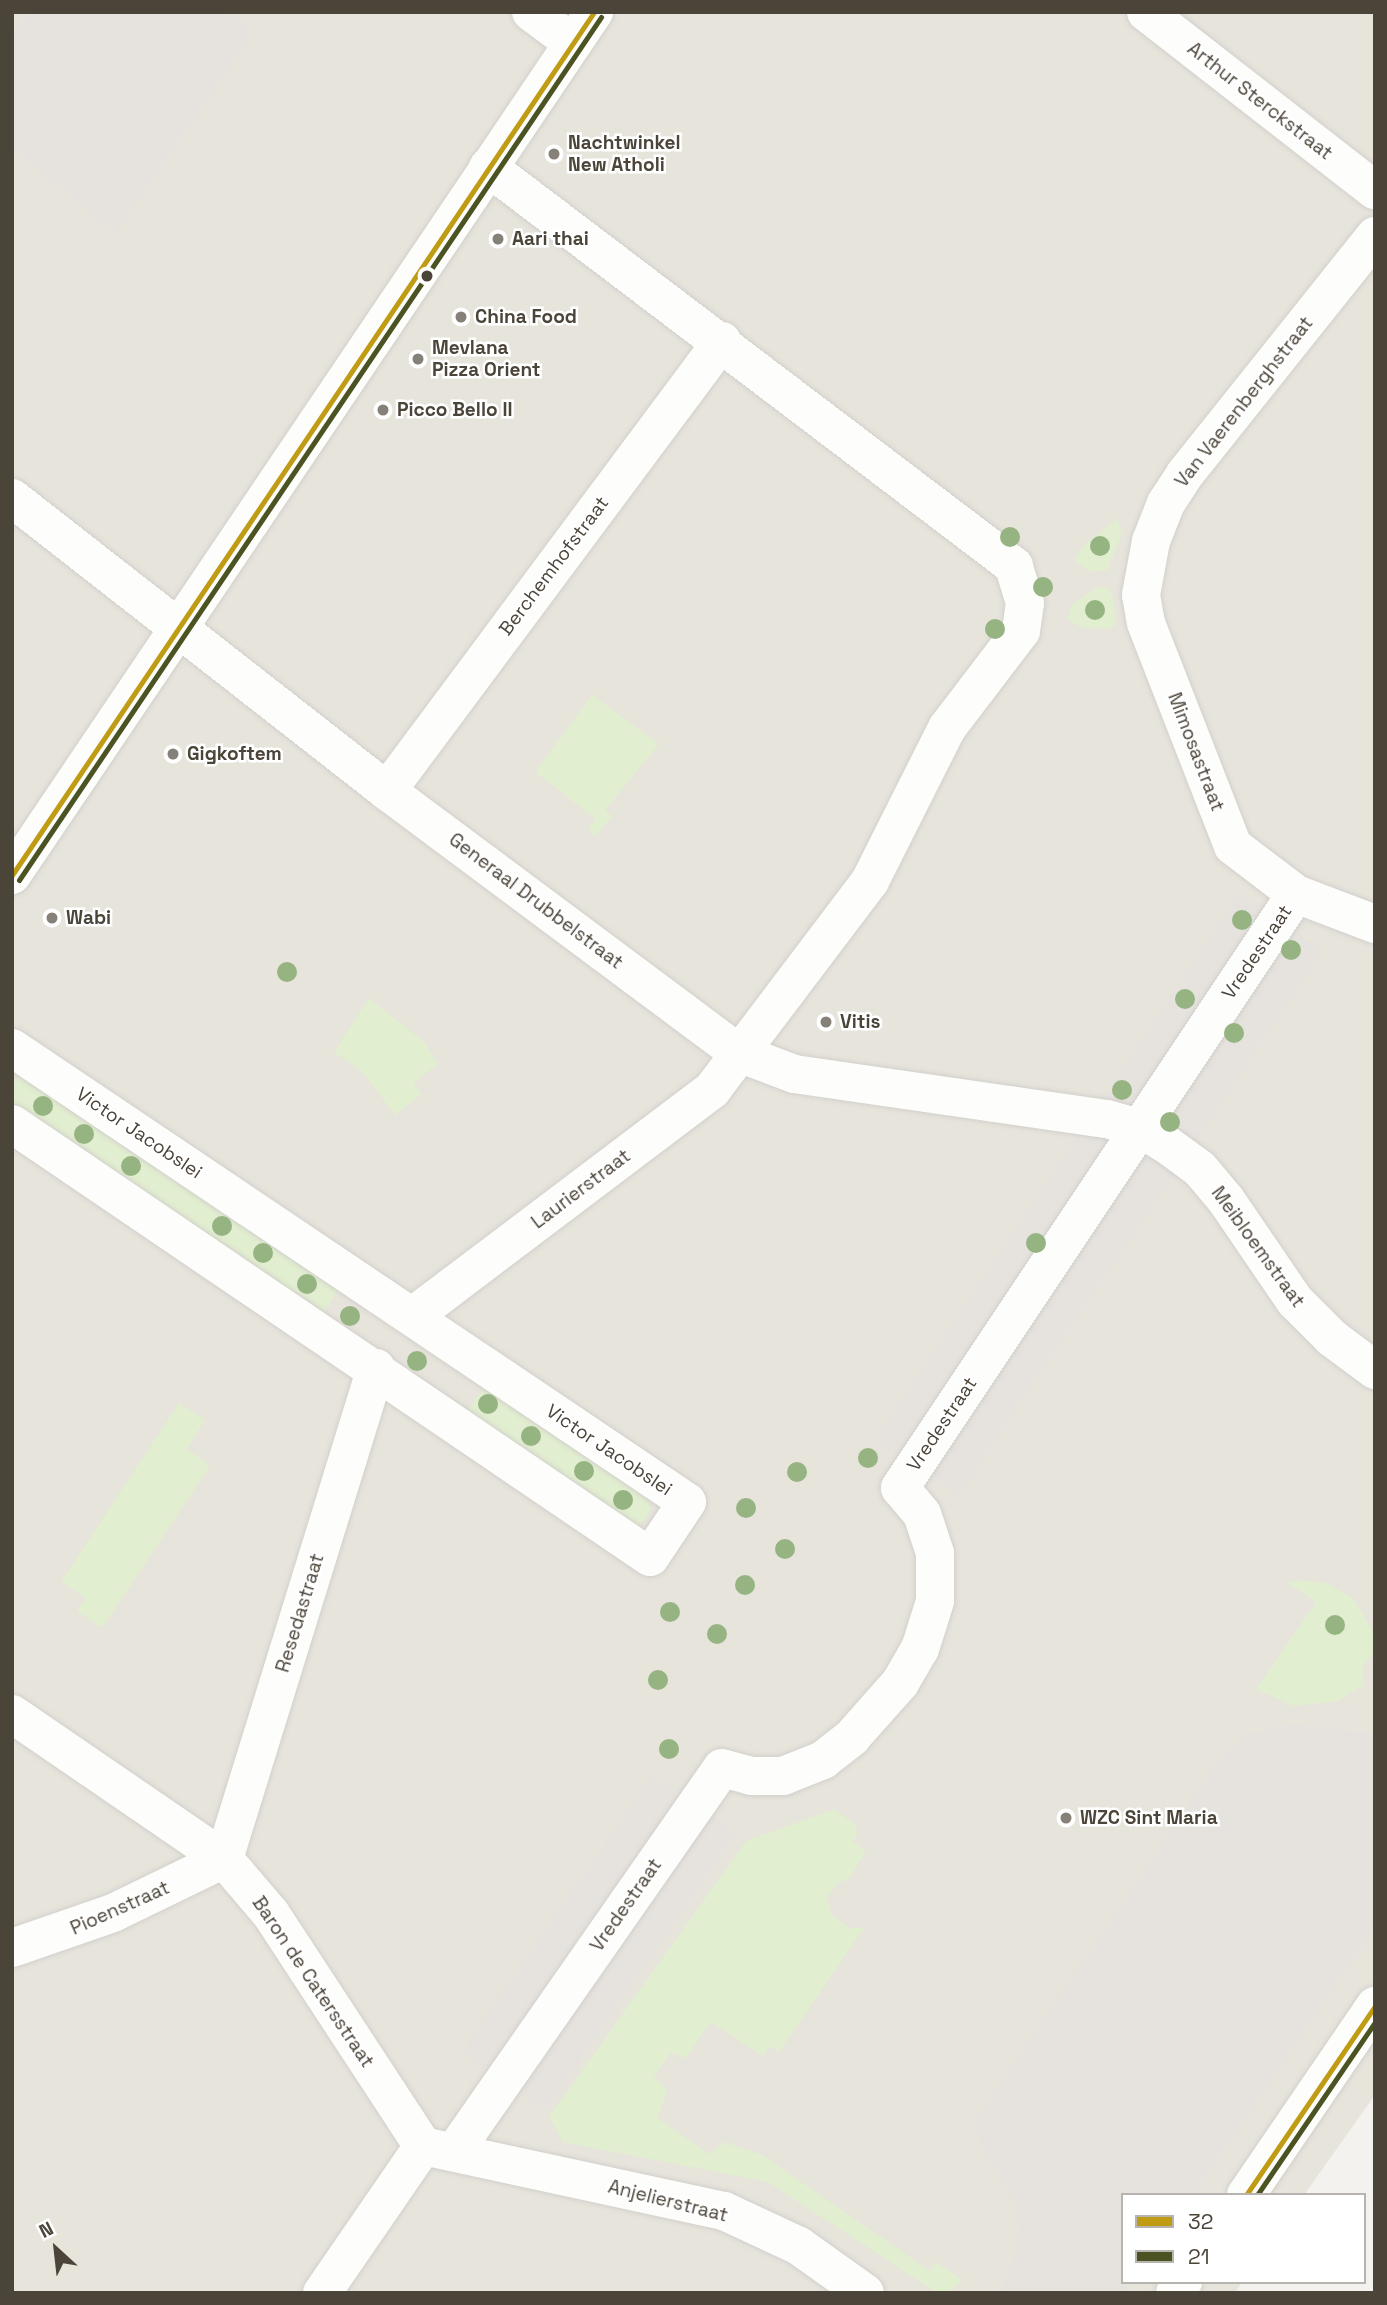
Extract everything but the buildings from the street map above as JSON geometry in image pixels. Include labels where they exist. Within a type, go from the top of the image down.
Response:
[{"type":"street","points":[[531,12],[573,43]]},
{"type":"street","points":[[12,875],[594,12]]},
{"type":"street","name":"Arthur Sterckstraat","points":[[1146,12],[1375,190]]},
{"type":"street","points":[[488,167],[722,341],[1014,566],[1024,586],[1021,631],[947,728],[870,881],[739,1053]]},
{"type":"street","name":"Van Vaerenberghstraat","points":[[1143,582],[1151,541],[1167,503],[1185,474],[1375,236]]},
{"type":"street","name":"Berchemhofstraat","points":[[387,791],[722,341]]},
{"type":"street","name":"Generaal Drubbelstraat","points":[[12,498],[387,791],[739,1053],[794,1074],[1067,1111],[1139,1128]]},
{"type":"street","name":"Mimosastraat","points":[[1143,582],[1141,595],[1146,623],[1233,846],[1296,894],[1375,924]]},
{"type":"street","name":"Vredestraat","points":[[321,2293],[439,2149],[722,1768],[751,1776],[783,1776],[823,1760],[852,1737],[900,1683],[920,1649],[935,1601],[936,1553],[922,1514],[900,1488],[1296,894]]},
{"type":"street","name":"Victor Jacobslei","points":[[12,1048],[687,1502],[650,1557],[376,1368],[12,1124]]},
{"type":"street","name":"Laurierstraat","points":[[413,1316],[712,1090],[739,1053]]},
{"type":"street","name":"Meibloemstraat","points":[[1139,1128],[1200,1169],[1251,1233],[1295,1301],[1375,1370]]},
{"type":"street","name":"Resedastraat","points":[[224,1859],[376,1368]]},
{"type":"street","name":"Baron de Catersstraat","points":[[12,1714],[224,1859],[271,1914],[439,2149]]},
{"type":"street","name":"Pioenstraat","points":[[12,1948],[113,1913],[224,1859]]},
{"type":"street","points":[[1247,2193],[1375,2006]]},
{"type":"street","name":"Anjelierstraat","points":[[439,2149],[724,2211],[799,2246],[865,2293]]},
{"type":"shaded area","points":[[12,12],[1375,12],[1375,2095],[1305,2193],[1121,2193],[1121,2284],[1241,2284],[1235,2293],[12,2293]]},
{"type":"shaded area","points":[[28,12],[228,12],[254,31],[116,233],[12,149],[12,32]]},
{"type":"shaded area","points":[[1239,894],[1323,950],[959,1495],[875,1440]]},
{"type":"shaded area","points":[[1294,1724],[1375,1735],[1375,1928],[1194,2193],[1121,2193],[1121,2284],[1129,2284],[1122,2293],[1000,2293],[1015,2255],[1019,2226],[1015,2201],[982,2150],[975,2120],[1227,1749],[1248,1735]]},
{"type":"shaded area","points":[[652,1775],[737,1833],[546,2110],[462,2052]]},
{"type":"green space","points":[[1117,519],[1122,534],[1107,570],[1091,572],[1074,561],[1083,546]]},
{"type":"green space","points":[[1097,587],[1108,588],[1113,598],[1116,625],[1108,629],[1082,628],[1067,619],[1072,605]]},
{"type":"green space","points":[[592,695],[659,744],[605,810],[612,816],[595,836],[588,830],[596,819],[535,772]]},
{"type":"green space","points":[[369,998],[424,1042],[438,1064],[413,1083],[422,1094],[395,1115],[362,1071],[334,1052]]},
{"type":"green space","points":[[21,1073],[340,1287],[322,1315],[12,1105],[12,1086]]},
{"type":"green space","points":[[487,1383],[644,1495],[651,1509],[642,1523],[634,1525],[467,1411]]},
{"type":"green space","points":[[179,1403],[205,1420],[187,1449],[210,1466],[102,1628],[77,1611],[86,1598],[61,1582]]},
{"type":"green space","points":[[1301,1580],[1326,1583],[1354,1599],[1375,1636],[1375,1650],[1363,1667],[1364,1685],[1338,1701],[1294,1706],[1256,1689],[1316,1602],[1288,1583]]},
{"type":"green space","points":[[835,1809],[855,1825],[858,1834],[853,1841],[866,1852],[848,1880],[839,1882],[827,1897],[832,1916],[849,1928],[864,1928],[779,2052],[770,2046],[763,2056],[714,2024],[708,2025],[686,2058],[670,2053],[654,2077],[668,2091],[657,2118],[709,2154],[724,2142],[762,2155],[930,2271],[936,2262],[962,2280],[950,2293],[937,2293],[768,2182],[563,2142],[549,2117],[746,1841]]},
{"type":"transit line","name":"32","points":[[12,875],[594,12]]},
{"type":"transit line","name":"21","points":[[19,880],[601,17]]},
{"type":"transit line","name":"32","points":[[1247,2193],[1375,2006]]},
{"type":"transit line","name":"21","points":[[1258,2193],[1375,2022]]},
{"type":"place","name":"Nachtwinkel New Atholi","points":[[554,154]]},
{"type":"place","name":"Aari thai","points":[[498,239]]},
{"type":"place","name":"China Food","points":[[461,317]]},
{"type":"place","name":"Mevlana Pizza Orient","points":[[418,359]]},
{"type":"place","name":"Picco Bello II","points":[[383,410]]},
{"type":"place","name":"Gigkoftem","points":[[173,754]]},
{"type":"place","name":"Wabi","points":[[52,918]]},
{"type":"place","name":"Vitis","points":[[826,1022]]},
{"type":"place","name":"WZC Sint Maria","points":[[1066,1818]]}]
